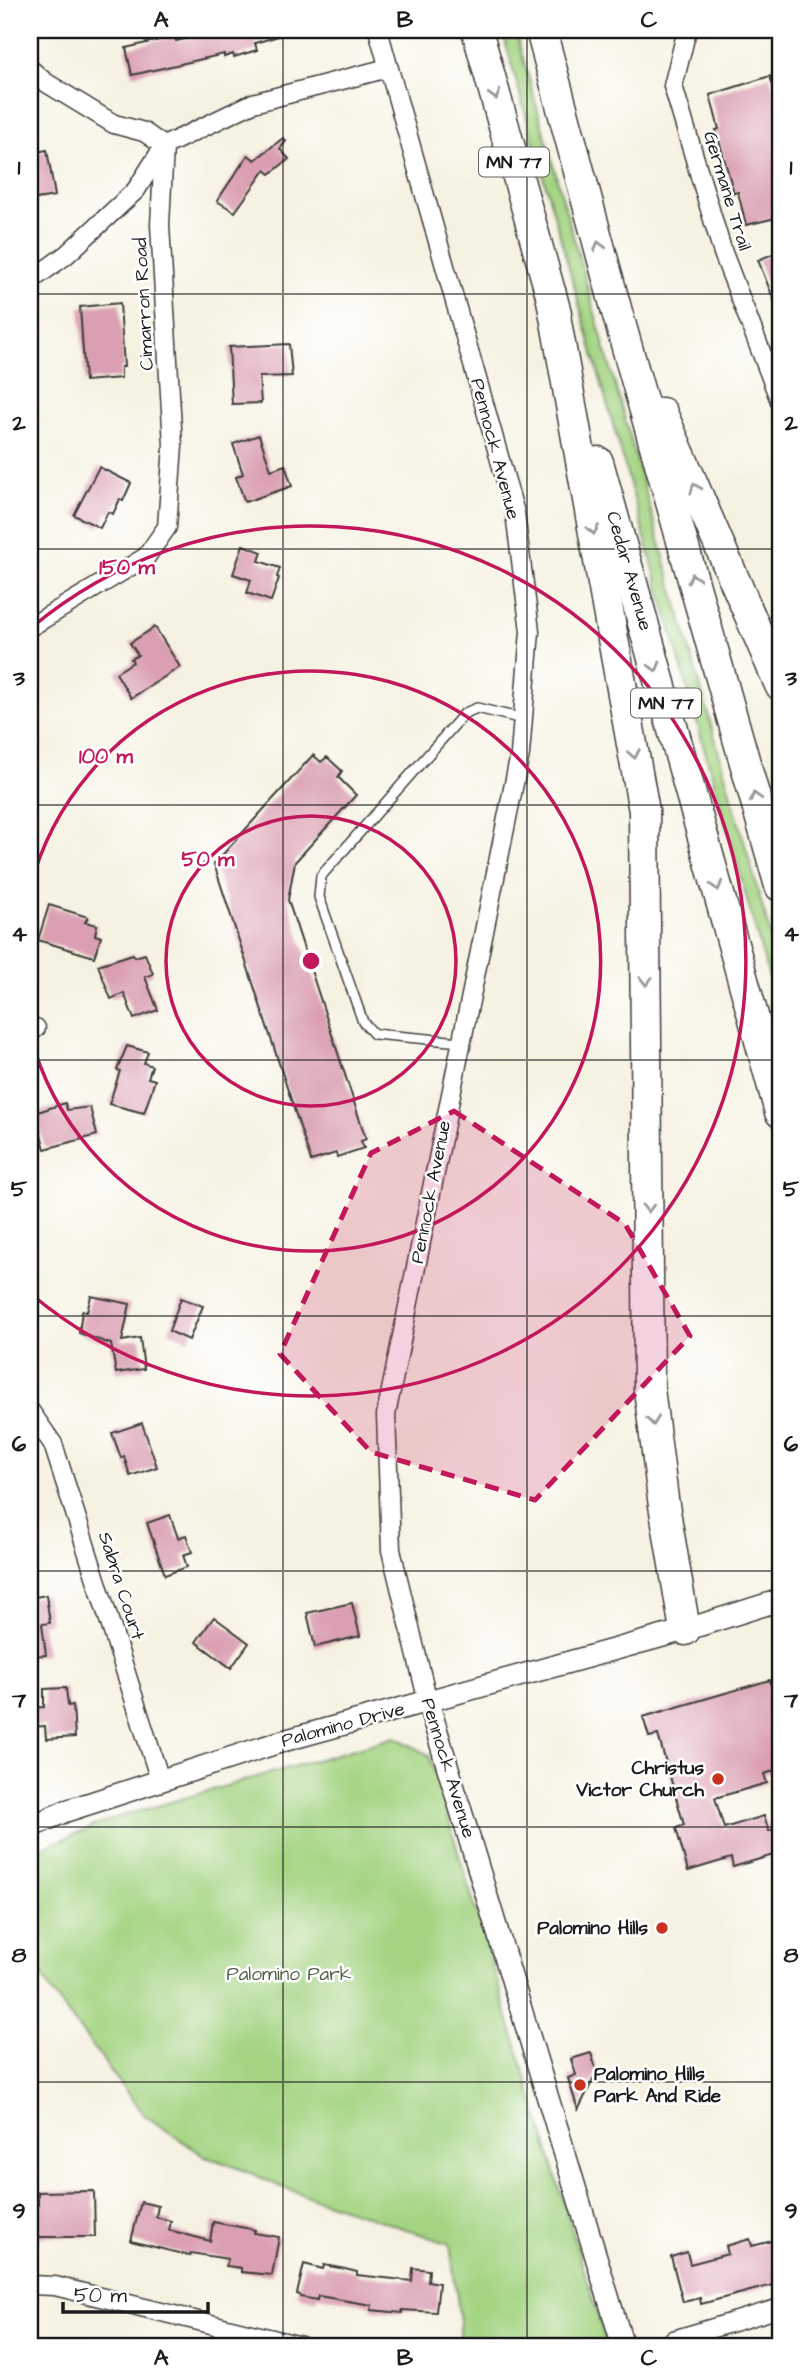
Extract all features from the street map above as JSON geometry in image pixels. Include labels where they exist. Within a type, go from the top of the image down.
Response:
[{"type":"highway","name":"Cedar Avenue","points":[[477,30],[780,1112]]},
{"type":"highway","name":"MN 77","points":[[541,30],[617,312],[780,886]]},
{"type":"highway","points":[[551,294],[644,811],[649,1390],[663,1499],[685,1630]]},
{"type":"highway","points":[[617,312],[780,685]]},
{"type":"street","name":"Pennock Avenue","points":[[377,30],[514,513],[530,631],[520,754],[386,1415],[391,1550],[428,1702],[623,2346]]},
{"type":"street","name":"Germane Trail","points":[[687,30],[673,86],[723,253],[780,401]]},
{"type":"street","points":[[30,281],[66,255],[136,190],[164,146],[253,103],[388,68]]},
{"type":"street","points":[[30,69],[45,82],[114,124],[144,132],[164,146]]},
{"type":"street","name":"Cimarron Road","points":[[30,626],[146,557],[167,527],[173,445],[160,225],[164,146]]},
{"type":"street","name":"Sabra Court","points":[[30,1411],[53,1444],[160,1780]]},
{"type":"street","name":"Palomino Drive","points":[[30,1827],[66,1811],[284,1741],[685,1630],[780,1600]]},
{"type":"street","points":[[30,2285],[55,2286],[301,2346]]},
{"type":"street","points":[[673,2340],[780,2308]]},
{"type":"lane","points":[[461,1042],[374,1034],[363,1021],[319,897],[321,876],[464,713],[477,708],[523,719]]},
{"type":"highlighted area","points":[[454,1111],[625,1224],[690,1336],[535,1500],[371,1452],[280,1354],[371,1153]]},
{"type":"green space","points":[[502,30],[515,30],[780,969],[780,1017]]},
{"type":"green space","name":"Palomino Park","points":[[395,1737],[429,1755],[607,2346],[460,2346],[460,2321],[450,2244],[284,2188],[203,2155],[143,2114],[49,1988],[30,1953],[30,1853],[112,1819]]},
{"type":"building","points":[[223,30],[284,30],[285,34],[255,43],[257,50],[234,57],[233,54],[224,57],[224,54],[132,75],[126,48],[175,36],[176,41]]},
{"type":"building","points":[[770,76],[780,111],[776,112],[780,129],[780,217],[746,225],[738,192],[734,193],[716,130],[719,129],[710,95]]},
{"type":"building","points":[[283,138],[286,141],[280,149],[289,159],[270,174],[265,170],[235,212],[217,201],[248,155],[255,160]]},
{"type":"building","points":[[47,150],[55,196],[30,200],[30,153]]},
{"type":"building","points":[[780,251],[780,313],[779,313],[758,260]]},
{"type":"building","points":[[120,303],[124,367],[121,367],[121,378],[85,381],[80,307]]},
{"type":"building","points":[[289,344],[292,376],[259,377],[261,403],[232,404],[229,347]]},
{"type":"building","points":[[259,435],[271,470],[285,465],[292,486],[245,502],[236,477],[243,474],[233,444]]},
{"type":"building","points":[[99,467],[131,483],[123,501],[120,499],[113,514],[108,512],[100,528],[74,515]]},
{"type":"building","points":[[243,545],[262,552],[259,561],[280,568],[271,601],[247,593],[251,580],[233,574]]},
{"type":"building","points":[[155,627],[180,667],[131,698],[116,673],[133,662],[131,659],[138,655],[130,643]]},
{"type":"building","points":[[313,755],[321,762],[327,757],[342,771],[338,777],[356,795],[295,862],[288,900],[366,1139],[361,1141],[364,1148],[337,1157],[336,1153],[311,1161],[214,864]]},
{"type":"building","points":[[49,905],[88,917],[85,922],[97,925],[95,935],[101,937],[94,957],[38,940]]},
{"type":"building","points":[[133,954],[135,957],[145,954],[153,974],[145,977],[158,1010],[134,1019],[124,993],[111,999],[98,965]]},
{"type":"building","points":[[127,1046],[148,1052],[144,1063],[152,1066],[148,1078],[155,1080],[144,1113],[109,1104],[120,1071],[117,1070]]},
{"type":"building","points":[[65,1103],[67,1110],[90,1107],[97,1135],[45,1149],[35,1113]]},
{"type":"building","points":[[91,1296],[130,1304],[122,1341],[140,1338],[144,1369],[116,1373],[111,1344],[79,1333],[82,1311],[87,1312]]},
{"type":"building","points":[[181,1298],[203,1306],[189,1340],[169,1331]]},
{"type":"building","points":[[142,1423],[157,1467],[130,1476],[124,1456],[121,1458],[112,1433]]},
{"type":"building","points":[[170,1515],[178,1538],[186,1535],[192,1552],[183,1555],[187,1567],[165,1575],[147,1523]]},
{"type":"building","points":[[46,1595],[50,1623],[42,1624],[46,1655],[30,1656],[30,1598]]},
{"type":"building","points":[[352,1603],[360,1636],[315,1647],[307,1613]]},
{"type":"building","points":[[214,1617],[249,1643],[231,1668],[196,1642]]},
{"type":"building","name":"Christus Victor Church","points":[[770,1680],[780,1715],[780,1769],[764,1774],[767,1783],[715,1798],[724,1828],[764,1816],[769,1831],[780,1827],[780,1853],[733,1867],[731,1858],[688,1871],[676,1828],[684,1825],[658,1735],[649,1737],[643,1717]]},
{"type":"building","points":[[66,1688],[68,1706],[73,1705],[75,1737],[46,1739],[45,1726],[30,1727],[30,1708],[44,1707],[44,1689]]},
{"type":"building","name":"Palomino Hills Park And Ride","points":[[591,2053],[597,2072],[578,2110],[568,2078],[576,2075],[571,2059]]},
{"type":"building","points":[[94,2191],[95,2237],[31,2237],[30,2205],[38,2205],[38,2192]]},
{"type":"building","points":[[141,2202],[158,2206],[156,2217],[171,2221],[169,2230],[210,2241],[213,2222],[279,2237],[272,2275],[241,2272],[241,2268],[226,2266],[228,2259],[191,2253],[190,2256],[131,2241]]},
{"type":"building","points":[[750,2239],[752,2246],[780,2239],[780,2283],[701,2304],[700,2298],[683,2302],[671,2257],[687,2252],[690,2264],[728,2254],[726,2246]]},
{"type":"building","points":[[304,2264],[323,2269],[324,2265],[345,2269],[357,2272],[357,2275],[412,2281],[413,2268],[429,2270],[428,2281],[439,2283],[436,2312],[371,2310],[372,2305],[318,2296],[317,2300],[300,2297],[297,2294]]},
{"type":"place","name":"Christus Victor Church","points":[[718,1779]]},
{"type":"place","name":"Palomino Hills","points":[[662,1928]]},
{"type":"place","name":"Palomino Hills Park And Ride","points":[[580,2085]]}]
